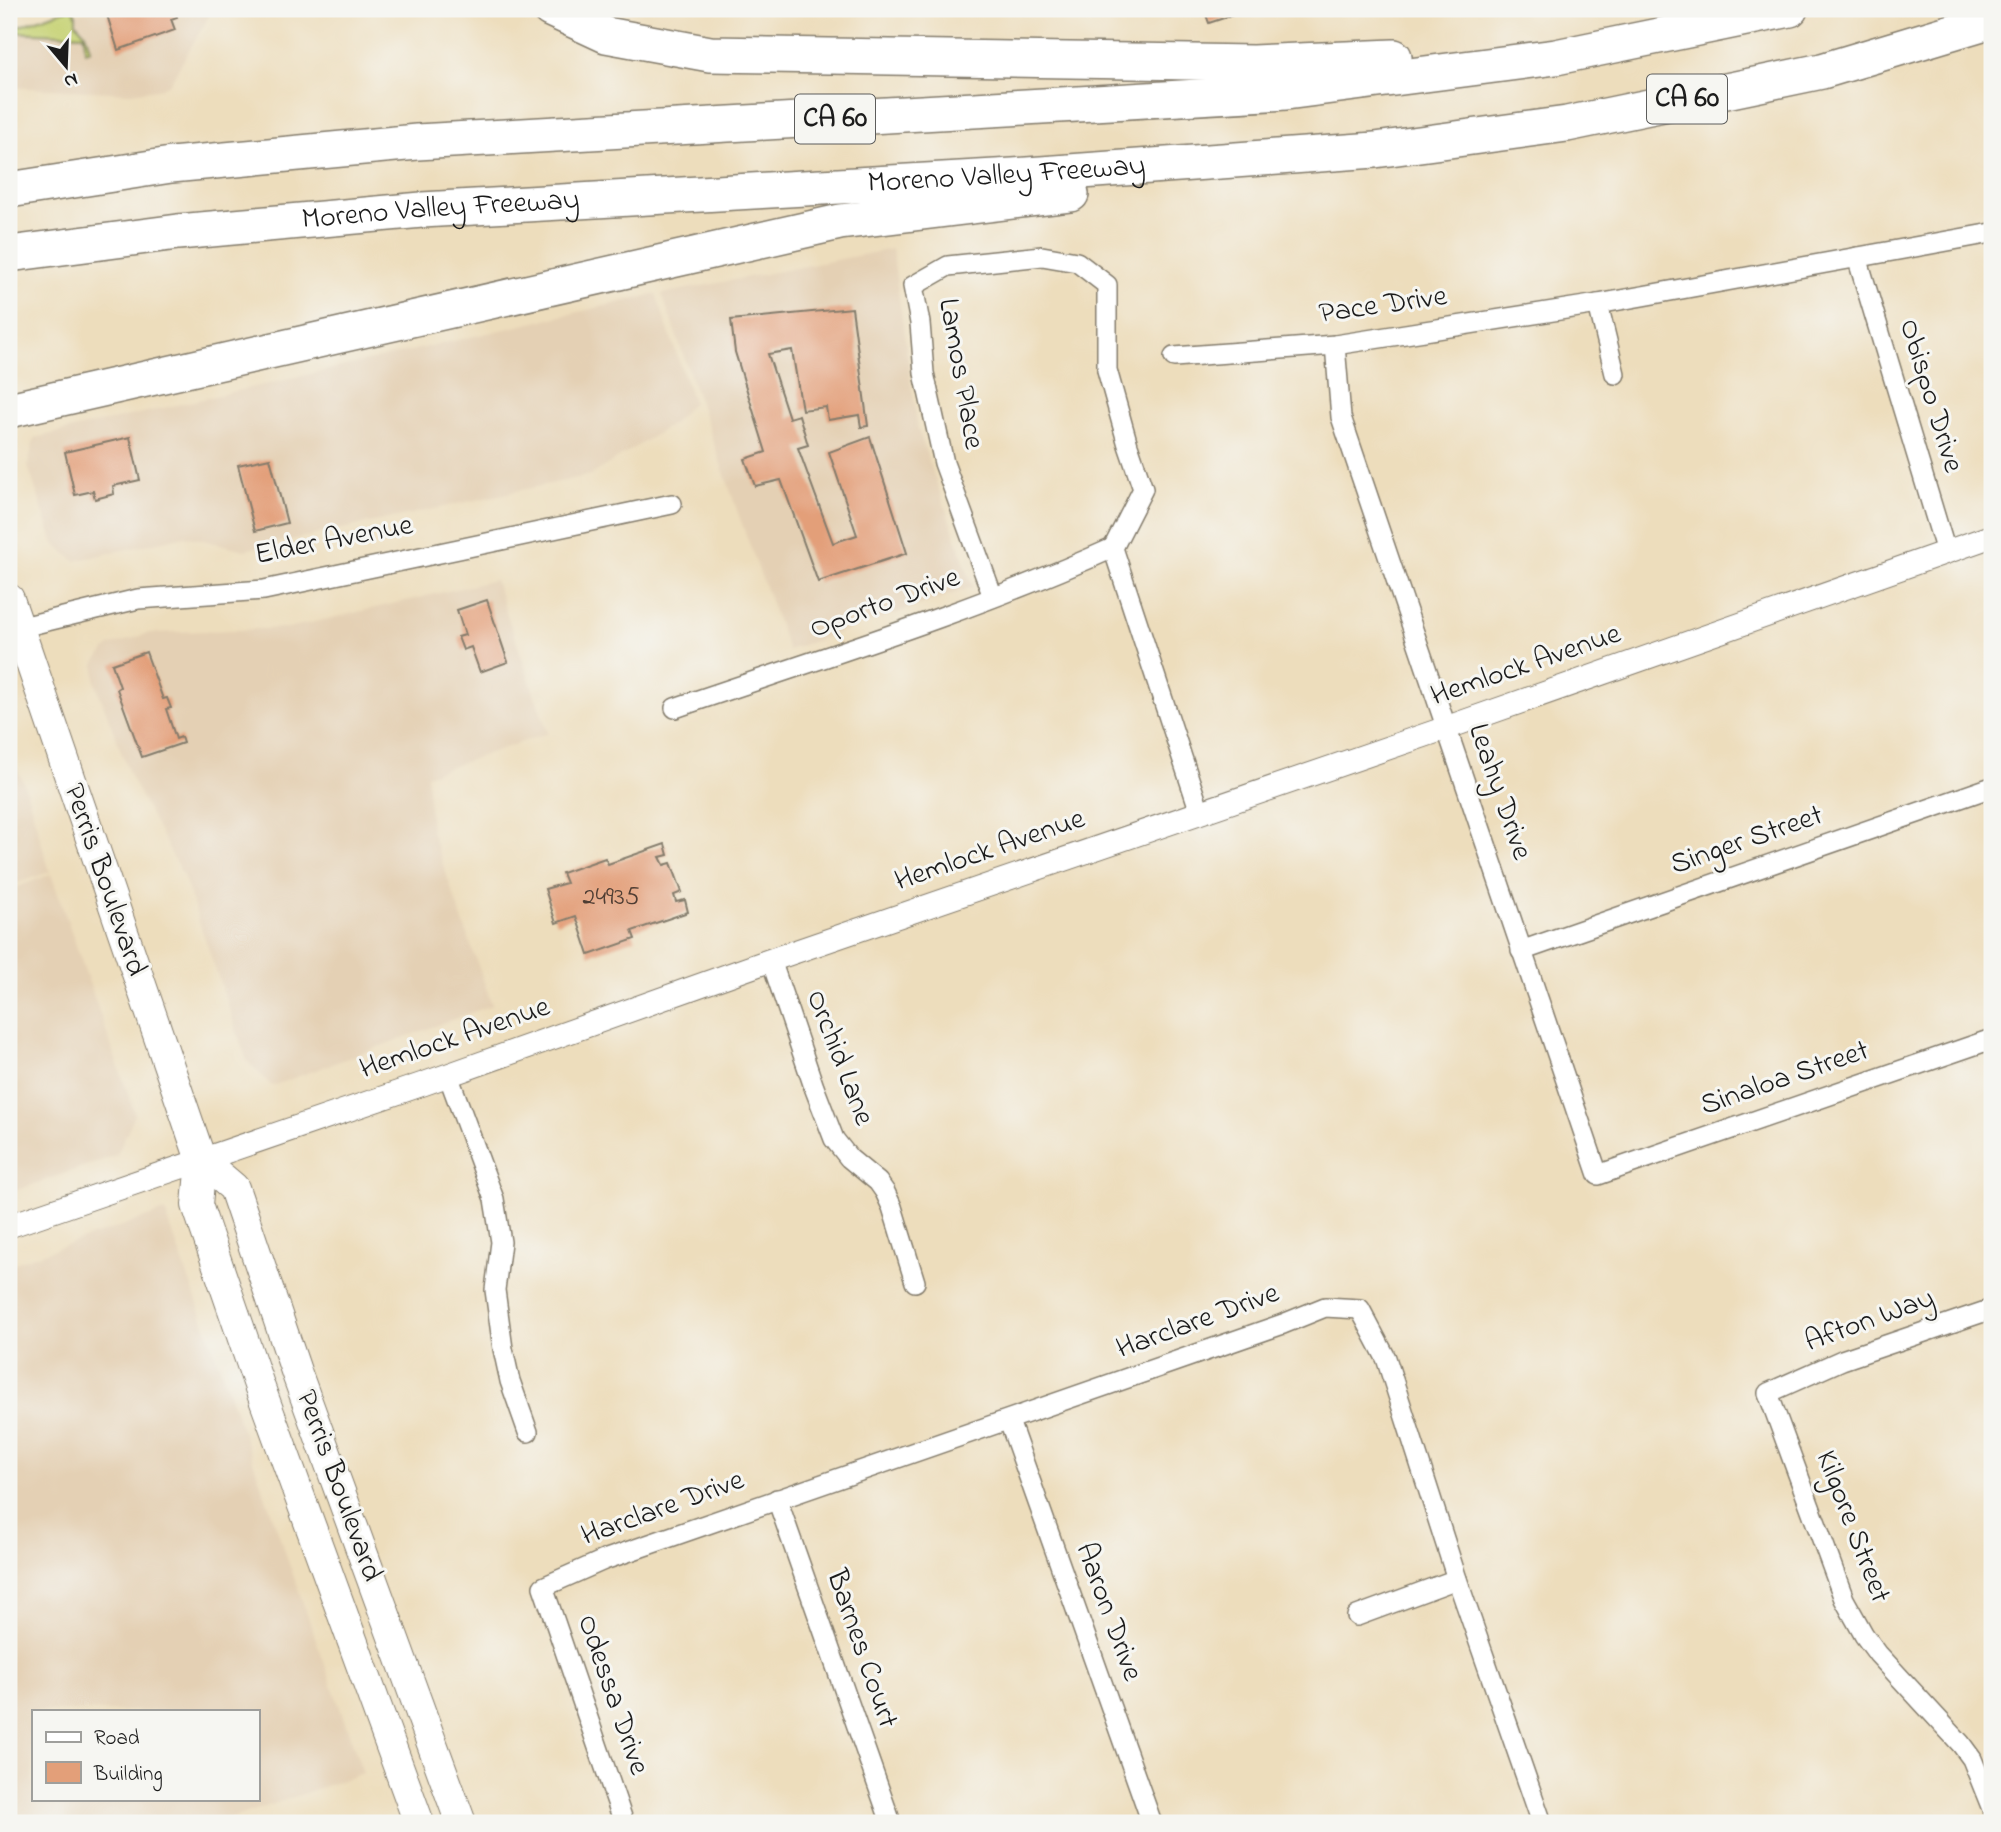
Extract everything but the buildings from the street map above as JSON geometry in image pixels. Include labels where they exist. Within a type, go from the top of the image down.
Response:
[{"type":"highway","points":[[550,9],[606,35],[710,54],[1253,63],[1431,56],[1659,36]]},
{"type":"highway","name":"CA 60","points":[[9,190],[171,165],[417,142],[1286,92],[1556,57],[1790,9]]},
{"type":"highway","name":"Moreno Valley Freeway","points":[[9,254],[178,232],[422,210],[999,177],[1376,150],[1567,124],[1822,71],[1992,20]]},
{"type":"highway","points":[[9,410],[840,222],[1062,195],[1376,150]]},
{"type":"main road","name":"Perris Boulevard","points":[[9,599],[14,630],[201,1160],[197,1205],[260,1388],[419,1823]]},
{"type":"main road","name":"Perris Boulevard","points":[[201,1160],[234,1188],[302,1387],[461,1823]]},
{"type":"street","name":"Pace Drive","points":[[1174,357],[1335,345],[1598,304],[1992,233]]},
{"type":"street","name":"Lamos Place","points":[[993,597],[944,463],[924,373],[920,323],[913,286],[948,266],[1042,256],[1077,262],[1107,285],[1107,370],[1143,489],[1113,548]]},
{"type":"street","name":"Obispo Drive","points":[[1857,257],[1946,552]]},
{"type":"street","points":[[1598,304],[1615,374]]},
{"type":"street","name":"Leahy Drive","points":[[1335,345],[1340,417],[1598,1175]]},
{"type":"street","name":"Elder Avenue","points":[[14,630],[138,598],[264,590],[672,503]]},
{"type":"street","name":"Hemlock Avenue","points":[[9,1226],[1992,536]]},
{"type":"street","points":[[1113,548],[1200,812]]},
{"type":"street","name":"Oporto Drive","points":[[675,708],[1054,575],[1113,548]]},
{"type":"street","name":"Singer Street","points":[[1521,951],[1992,787]]},
{"type":"street","name":"Orchid Lane","points":[[771,960],[834,1139],[849,1158],[878,1182],[885,1192],[915,1282]]},
{"type":"street","name":"Sinaloa Street","points":[[1598,1175],[1992,1039]]},
{"type":"street","points":[[448,1075],[494,1199],[500,1242],[495,1290],[502,1349],[528,1432]]},
{"type":"street","name":"Harclare Drive","points":[[544,1587],[604,1560],[1283,1324],[1325,1307],[1360,1309],[1386,1358],[1457,1580],[1542,1823]]},
{"type":"street","name":"Afton Way","points":[[1769,1392],[1842,1360],[1992,1311]]},
{"type":"street","name":"Kilgore Street","points":[[1769,1392],[1844,1599],[1878,1654],[1972,1759],[1992,1809]]},
{"type":"street","name":"Aaron Drive","points":[[1009,1420],[1152,1823]]},
{"type":"street","name":"Barnes Court","points":[[777,1499],[890,1819]]},
{"type":"street","points":[[1357,1616],[1457,1580]]},
{"type":"street","name":"Odessa Drive","points":[[544,1587],[624,1823]]},
{"type":"shaded area","points":[[73,9],[76,14],[90,9],[213,9],[170,83],[162,88],[132,93],[9,87],[9,30]]},
{"type":"shaded area","points":[[892,249],[918,429],[973,587],[788,650],[662,294]]},
{"type":"shaded area","points":[[656,294],[693,402],[674,423],[591,475],[245,550],[185,536],[75,561],[54,544],[28,466],[34,438]]},
{"type":"shaded area","points":[[495,580],[548,733],[427,775],[431,830],[492,1005],[272,1086],[247,1061],[184,878],[131,778],[95,682],[95,662],[109,646],[150,633],[289,628]]},
{"type":"shaded area","points":[[9,749],[26,789],[50,872],[9,886]]},
{"type":"shaded area","points":[[51,874],[135,1114],[117,1155],[9,1193],[9,890]]},
{"type":"shaded area","points":[[165,1211],[363,1773],[218,1823],[9,1823],[9,1265]]},
{"type":"green space","points":[[73,9],[76,23],[85,33],[89,51],[85,51],[84,35],[10,32],[9,44],[9,30]]}]
